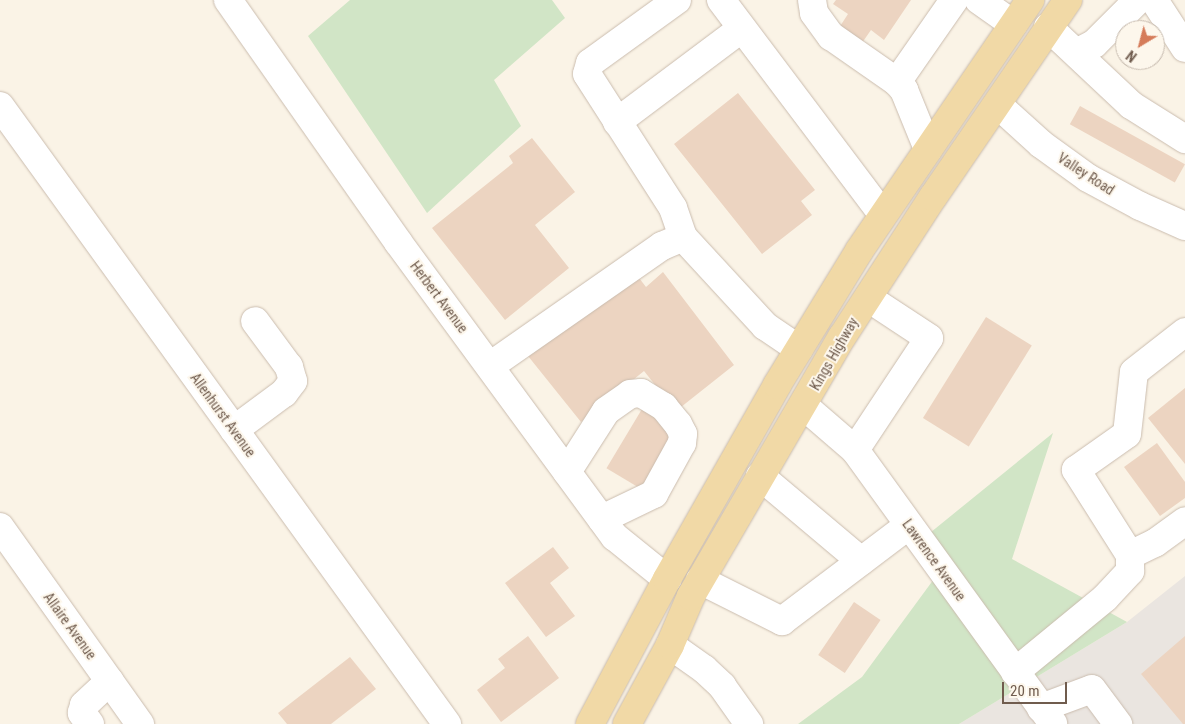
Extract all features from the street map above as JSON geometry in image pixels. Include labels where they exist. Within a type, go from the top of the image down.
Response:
[{"type":"main road","points":[[590,724],[667,579],[799,349],[883,215],[1030,0]]},
{"type":"main road","name":"Kings Highway","points":[[627,724],[670,646],[700,580],[760,476],[868,298],[933,197],[998,105],[1048,27],[1068,0]]},
{"type":"street","name":"Herbert Avenue","points":[[228,0],[398,242],[566,472],[602,519],[633,554],[667,579]]},
{"type":"street","points":[[677,0],[590,63],[587,74],[673,208],[683,236],[765,326],[799,349]]},
{"type":"street","points":[[721,0],[883,215]]},
{"type":"street","points":[[812,0],[814,13],[831,36],[897,82],[904,90],[928,148]]},
{"type":"street","points":[[897,82],[954,0]]},
{"type":"street","points":[[979,0],[1013,24]]},
{"type":"street","points":[[1078,52],[1094,44],[1138,0]]},
{"type":"street","points":[[1154,0],[1185,48]]},
{"type":"street","points":[[1048,27],[1078,52],[1131,105],[1185,139]]},
{"type":"street","points":[[617,122],[742,28]]},
{"type":"street","name":"Valley Road","points":[[998,105],[1041,144],[1088,178],[1140,206],[1185,226]]},
{"type":"street","name":"Allenhurst Avenue","points":[[0,106],[447,724]]},
{"type":"street","points":[[490,366],[662,246],[683,236]]},
{"type":"street","points":[[855,450],[929,338],[868,298]]},
{"type":"street","points":[[234,430],[284,393],[292,381],[289,366],[255,321]]},
{"type":"street","points":[[1015,672],[1105,598],[1130,571],[1130,555],[1076,470],[1127,434],[1134,372],[1185,332]]},
{"type":"street","points":[[566,472],[606,410],[630,394],[641,393],[664,407],[678,424],[683,434],[682,443],[654,494],[602,519]]},
{"type":"street","name":"Lawrence Avenue","points":[[804,406],[855,450],[1047,716]]},
{"type":"street","points":[[760,476],[862,561]]},
{"type":"street","points":[[1130,555],[1155,543],[1185,521]]},
{"type":"street","points":[[700,580],[782,621],[909,525]]},
{"type":"street","name":"Allaire Avenue","points":[[0,527],[140,724]]},
{"type":"street","points":[[670,646],[704,669],[722,686],[749,724]]},
{"type":"street","points":[[90,724],[82,713],[84,705],[110,681]]},
{"type":"street","points":[[1047,716],[1092,689],[1118,724]]},
{"type":"shaded area","points":[[1185,576],[1185,724],[959,724],[1127,622]]},
{"type":"green space","points":[[350,0],[552,0],[565,18],[494,80],[521,126],[427,213],[308,36]]},
{"type":"green space","points":[[1053,433],[1012,559],[1127,622],[959,724],[798,724],[862,677],[942,568],[920,541]]},
{"type":"building","points":[[836,0],[911,0],[884,40],[871,30],[857,50],[835,34],[848,14],[833,4]]},
{"type":"building","points":[[738,93],[815,190],[801,201],[812,215],[762,254],[674,144]]},
{"type":"building","points":[[1080,106],[1185,164],[1175,183],[1070,124]]},
{"type":"building","points":[[532,138],[575,192],[535,225],[569,268],[505,320],[432,228],[513,163],[509,156]]},
{"type":"building","points":[[663,272],[734,365],[676,411],[644,371],[581,422],[524,351],[636,274],[646,287]]},
{"type":"building","points":[[986,317],[1032,346],[969,447],[923,418]]},
{"type":"building","points":[[1185,388],[1185,464],[1148,418]]},
{"type":"building","points":[[642,409],[677,430],[642,489],[606,468]]},
{"type":"building","points":[[1157,443],[1185,482],[1185,498],[1160,516],[1124,467]]},
{"type":"building","points":[[553,547],[569,568],[550,583],[575,616],[546,637],[505,583]]},
{"type":"building","points":[[854,602],[881,620],[845,673],[818,655]]},
{"type":"building","points":[[528,636],[559,678],[501,722],[477,690],[505,668],[498,659]]},
{"type":"building","points":[[1185,636],[1185,724],[1183,724],[1141,674]]},
{"type":"building","points":[[350,657],[376,689],[331,724],[287,724],[278,713]]}]
